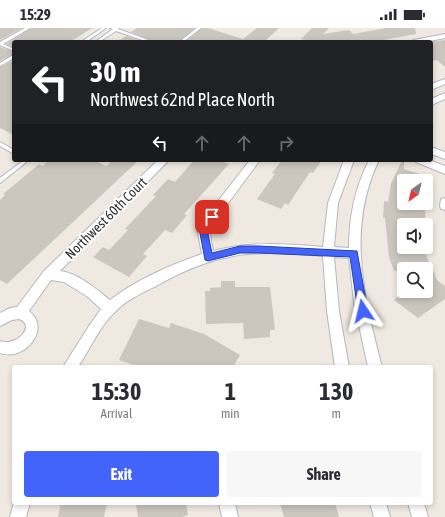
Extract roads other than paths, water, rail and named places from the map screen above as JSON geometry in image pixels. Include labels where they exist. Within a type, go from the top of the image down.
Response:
[{"type":"street","points":[[424,40],[445,36]]},
{"type":"street","points":[[433,86],[445,80]]},
{"type":"street","points":[[433,101],[445,96]]},
{"type":"street","points":[[433,151],[445,156]]},
{"type":"street","name":"Northwest 60th Court","points":[[20,313],[48,275],[162,162]]},
{"type":"street","points":[[208,257],[203,228],[253,162]]},
{"type":"street","points":[[342,365],[333,311],[328,252],[333,203],[348,162]]},
{"type":"street","points":[[373,162],[361,191],[357,209],[354,253],[368,339],[374,365]]},
{"type":"street","points":[[424,162],[445,170]]},
{"type":"street","points":[[71,365],[110,308],[137,290],[170,272],[208,257],[240,250],[354,253]]},
{"type":"street","name":"Northwest 60th Court","points":[[48,275],[66,277],[92,293],[110,308]]},
{"type":"street","points":[[0,320],[13,313],[20,313],[27,315],[31,319],[33,326],[27,340],[20,345],[4,349],[0,347]]},
{"type":"street","points":[[18,517],[21,505]]},
{"type":"street","points":[[227,505],[230,517]]},
{"type":"street","points":[[379,505],[382,517]]},
{"type":"street","points":[[417,505],[420,517]]},
{"type":"lane","points":[[0,44],[28,28]]},
{"type":"lane","points":[[86,40],[104,28]]},
{"type":"lane","points":[[100,40],[115,28],[147,40]]},
{"type":"lane","points":[[184,40],[199,28]]},
{"type":"lane","points":[[0,44],[12,49]]},
{"type":"lane","points":[[0,65],[12,57]]},
{"type":"lane","points":[[0,144],[12,151]]},
{"type":"lane","points":[[0,181],[24,162]]}]
